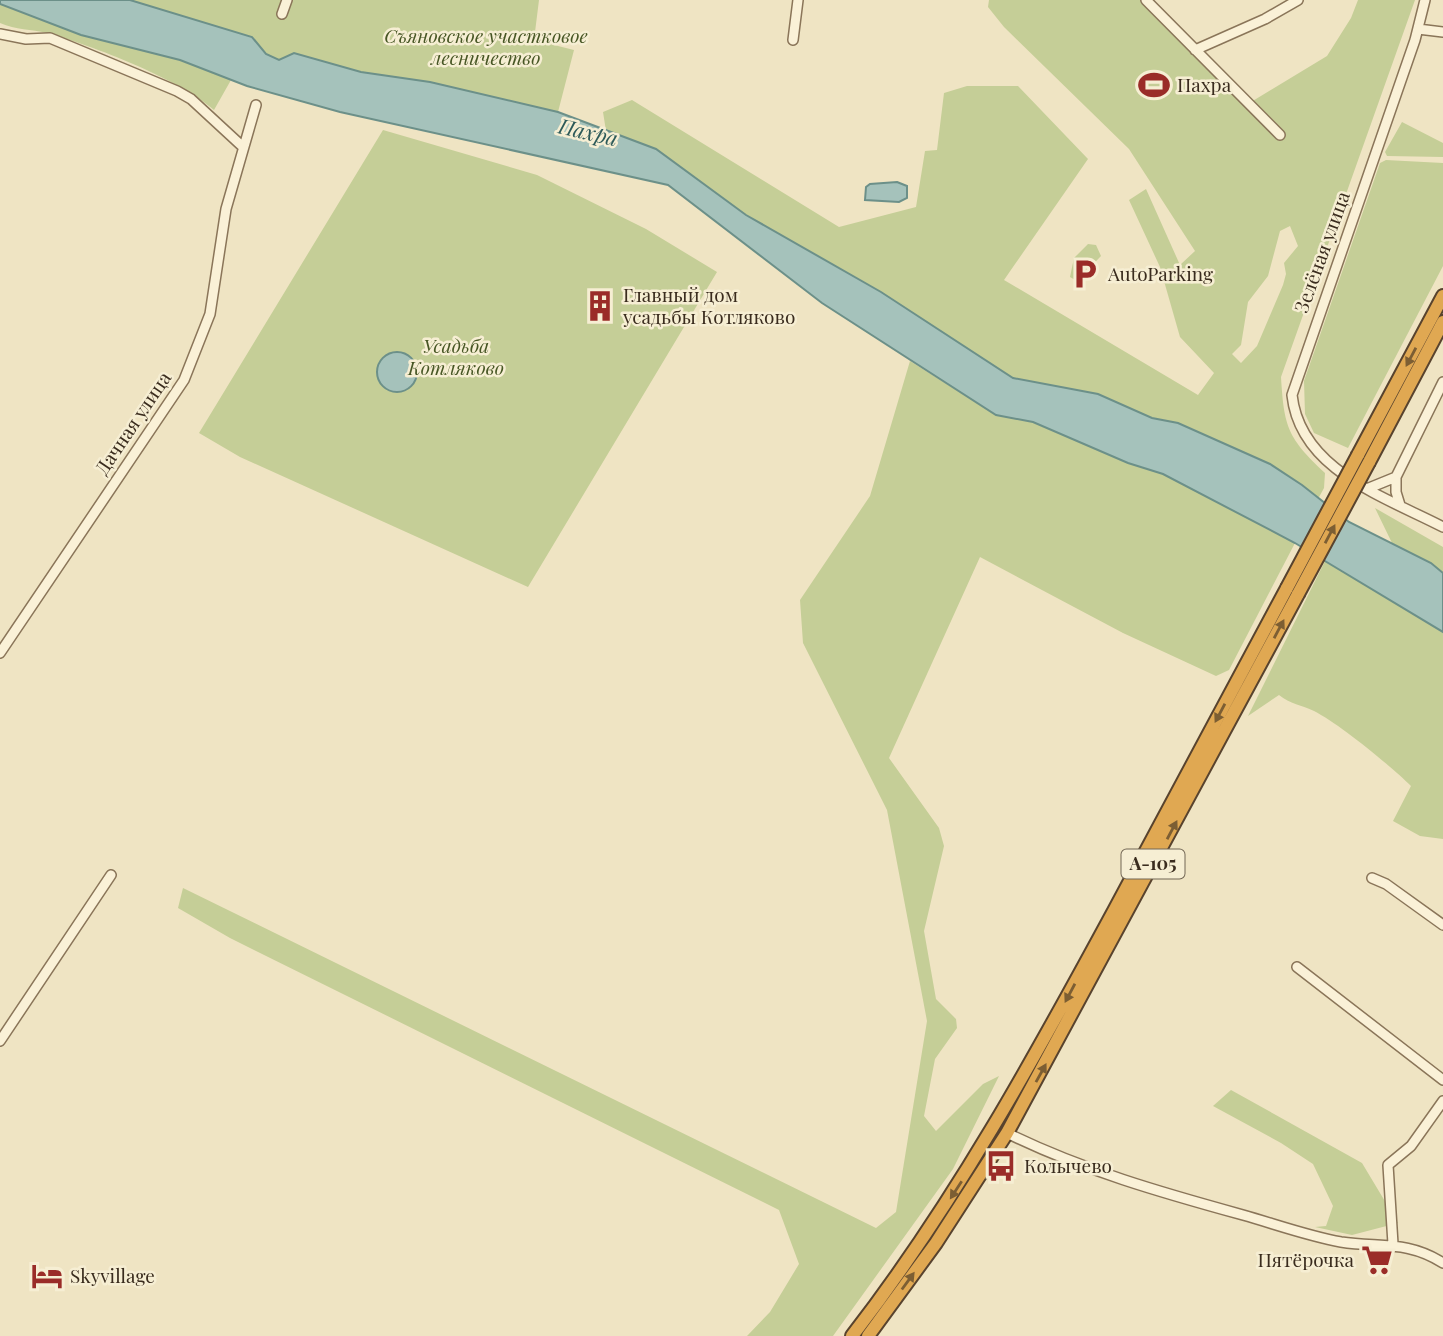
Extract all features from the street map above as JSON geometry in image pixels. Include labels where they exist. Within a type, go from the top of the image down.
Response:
[{"type":"highway","name":"А-105","points":[[1364,458],[1443,296]]},
{"type":"highway","name":"А-105","points":[[852,1336],[924,1238],[992,1133],[1364,458],[1443,322]]},
{"type":"highway","name":"А-105","points":[[868,1336],[936,1243],[1007,1133],[1292,591]]},
{"type":"street","points":[[282,14],[287,0]]},
{"type":"street","points":[[793,40],[798,0]]},
{"type":"street","points":[[1146,0],[1280,135]]},
{"type":"street","points":[[1195,50],[1265,19],[1298,0]]},
{"type":"street","name":"Зелёная улица","points":[[1425,0],[1418,29],[1292,390],[1293,412],[1311,445],[1331,467],[1443,527]]},
{"type":"street","points":[[1418,29],[1443,32]]},
{"type":"street","points":[[0,34],[26,39],[50,38],[177,91],[191,99],[243,147]]},
{"type":"street","name":"Дачная улица","points":[[0,653],[184,380],[210,314],[226,209],[256,105]]},
{"type":"street","points":[[1400,505],[1395,492],[1396,477],[1443,382]]},
{"type":"street","points":[[1368,488],[1396,477]]},
{"type":"street","points":[[0,1041],[111,875]]},
{"type":"street","points":[[1372,878],[1386,884],[1443,925]]},
{"type":"street","points":[[1297,967],[1443,1080]]},
{"type":"street","points":[[1393,1244],[1388,1165],[1412,1146],[1443,1101]]},
{"type":"street","points":[[1007,1133],[1038,1148],[1154,1190],[1341,1242],[1393,1244],[1430,1254],[1443,1263]]},
{"type":"green space","name":"Съяновское участковое лесничество","points":[[130,0],[539,0],[534,40],[574,50],[558,112],[430,82],[279,60],[266,54],[252,37]]},
{"type":"green space","points":[[989,0],[1146,0],[1251,102],[1327,56],[1351,18],[1358,0],[1415,0],[1281,377],[1286,421],[1290,431],[1303,450],[1325,473],[1324,488],[1318,499],[1302,485],[1178,423],[1152,418],[1098,394],[1013,378],[881,292],[746,215],[656,149],[606,131],[603,112],[632,100],[839,227],[916,207],[925,151],[937,150],[944,93],[967,86],[1018,86],[1088,159],[1004,280],[1198,395],[1214,373],[1180,337],[1160,267],[1129,200],[1146,189],[1180,265],[1195,251],[1129,149],[1004,27],[988,7]],"holes":[[[1290,226],[1298,246],[1284,263],[1286,274],[1283,285],[1257,346],[1241,363],[1232,354],[1241,345],[1248,302],[1268,276],[1280,231]]]},
{"type":"green space","points":[[0,4],[81,35],[180,60],[231,80],[214,110],[199,98],[158,75],[111,55],[47,33],[0,23]]},
{"type":"green space","points":[[1402,122],[1443,143],[1443,157],[1387,156],[1385,152]]},
{"type":"green space","name":"Усадьба Котляково","points":[[383,130],[537,175],[646,229],[717,272],[528,587],[240,457],[199,433]]},
{"type":"green space","points":[[1386,160],[1443,163],[1443,266],[1348,448],[1314,433],[1305,414],[1304,381],[1380,163]]},
{"type":"green space","points":[[1088,244],[1096,245],[1101,256],[1077,281],[1070,277],[1074,258]]},
{"type":"green space","points":[[910,361],[996,415],[1033,422],[1128,463],[1163,474],[1295,543],[1229,670],[1216,676],[1123,633],[980,557],[889,758],[939,828],[944,846],[924,931],[936,999],[956,1019],[957,1028],[935,1059],[924,1116],[936,1131],[983,1084],[999,1076],[953,1169],[833,1336],[747,1336],[770,1312],[799,1264],[779,1210],[230,938],[178,908],[183,888],[876,1228],[896,1212],[927,1021],[887,810],[803,643],[800,600],[870,496]]},
{"type":"green space","points":[[1375,508],[1443,547],[1443,573],[1392,543]]},
{"type":"green space","points":[[1325,561],[1443,632],[1443,839],[1420,836],[1393,821],[1411,786],[1364,746],[1324,717],[1279,695],[1248,716]]},
{"type":"green space","points":[[1231,1090],[1362,1163],[1398,1223],[1352,1235],[1315,1227],[1326,1226],[1333,1206],[1313,1164],[1281,1143],[1213,1106]]},
{"type":"water","points":[[0,0],[130,0],[252,37],[266,54],[279,60],[294,53],[361,72],[430,82],[558,112],[656,149],[746,215],[881,292],[1013,378],[1098,394],[1152,418],[1178,423],[1270,464],[1349,522],[1431,563],[1443,573],[1443,632],[1295,543],[1163,474],[1128,463],[1033,422],[996,415],[822,303],[668,185],[340,112],[247,86],[180,60],[81,35],[0,4]]},
{"type":"water","points":[[897,182],[907,186],[907,198],[899,202],[865,200],[866,187],[870,184]]},
{"type":"water","points":[[397,352],[411,358],[417,372],[411,386],[397,392],[383,386],[377,372],[383,358]]},
{"type":"place","name":"Пахра","points":[[1154,85]]},
{"type":"place","name":"AutoParking","points":[[1085,274]]},
{"type":"place","name":"Главный дом усадьбы Котляково","points":[[600,306]]},
{"type":"place","name":"Колычево","points":[[1001,1166]]},
{"type":"place","name":"Пятёрочка","points":[[1377,1260]]},
{"type":"place","name":"Skyvillage","points":[[47,1276]]}]
